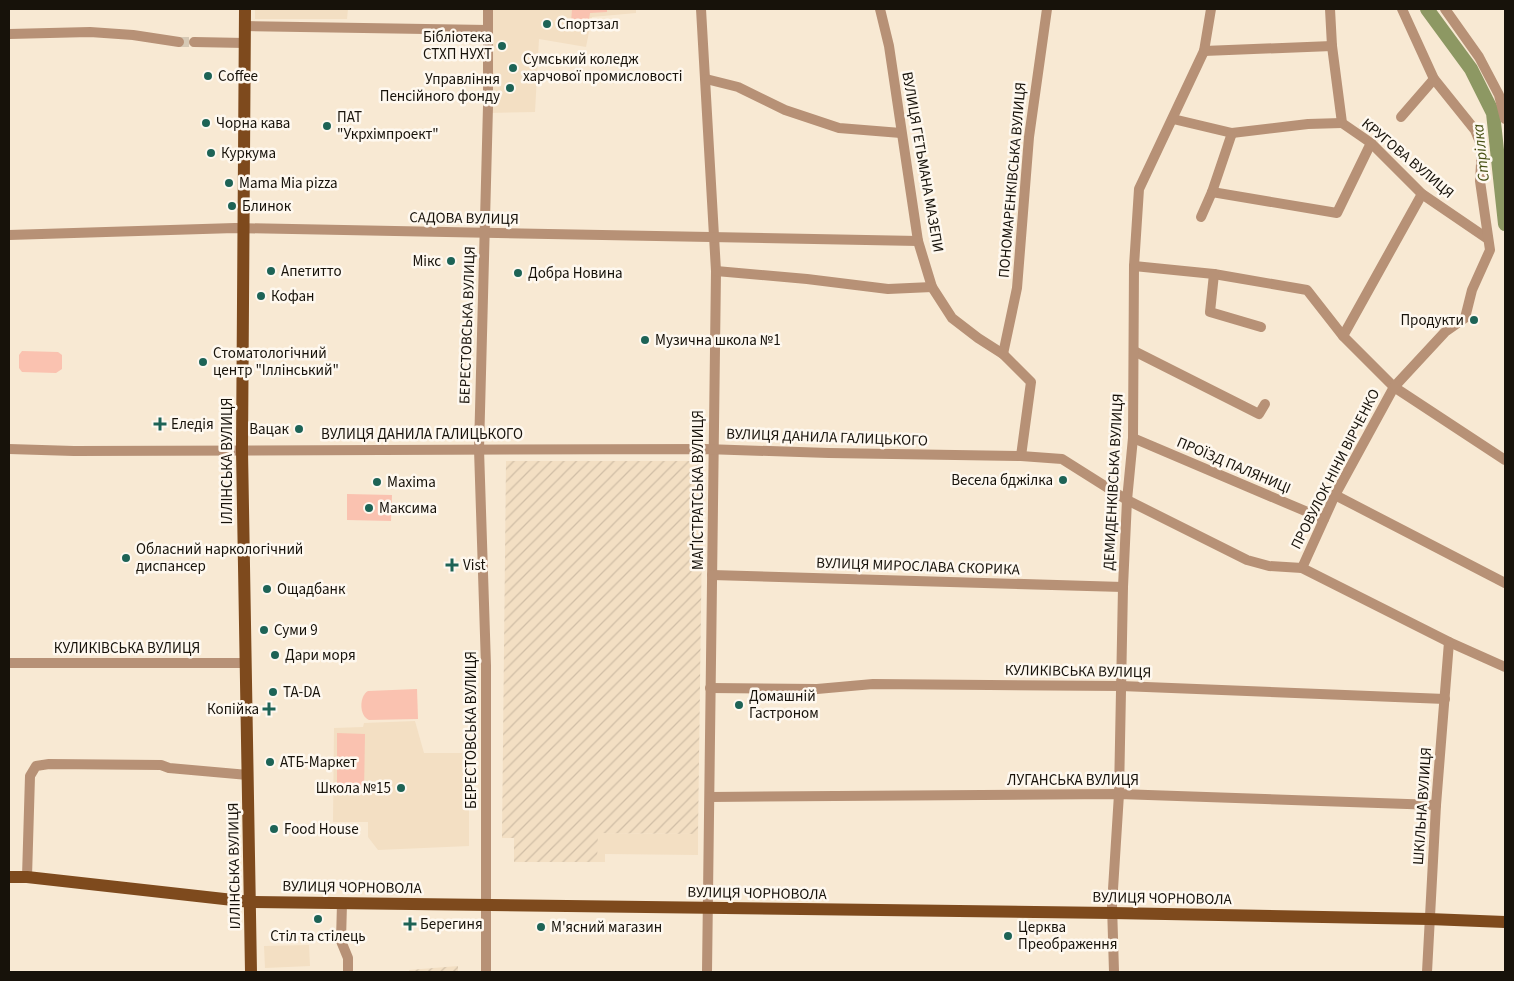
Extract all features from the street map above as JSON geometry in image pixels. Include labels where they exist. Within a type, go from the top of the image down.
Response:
[{"type":"main road","name":"ІЛЛІНСЬКА ВУЛИЦЯ","points":[[245,9],[242,450],[251,972]]},
{"type":"main road","name":"ВУЛИЦЯ ЧОРНОВОЛА","points":[[9,877],[27,877],[251,902],[1112,913],[1505,922]]},
{"type":"street","name":"БЕРЕСТОВСЬКА ВУЛИЦЯ","points":[[486,972],[486,666],[478,449],[488,106],[488,9]]},
{"type":"street","name":"МАҐІСТРАТСЬКА ВУЛИЦЯ","points":[[701,9],[716,271],[707,972]]},
{"type":"street","name":"ВУЛИЦЯ ГЕТЬМАНА МАЗЕПИ","points":[[880,9],[889,46],[918,241],[932,287],[952,318],[1003,354],[1031,382],[1021,456]]},
{"type":"street","name":"ПОНОМАРЕНКІВСЬКА ВУЛИЦЯ","points":[[1003,354],[1017,288],[1028,137],[1047,9]]},
{"type":"street","name":"ДЕМИДЕНКІВСЬКА ВУЛИЦЯ","points":[[1114,972],[1112,913],[1119,794],[1123,587],[1127,500],[1133,438],[1134,266],[1139,189],[1204,51],[1211,9]]},
{"type":"street","name":"КРУГОВА ВУЛИЦЯ","points":[[1330,9],[1332,46],[1342,123],[1371,143],[1422,194],[1488,239]]},
{"type":"street","points":[[1402,9],[1434,80],[1475,130],[1482,147],[1480,181],[1488,239]]},
{"type":"street","points":[[1445,9],[1478,57],[1499,95],[1505,119]]},
{"type":"street","points":[[245,26],[488,30]]},
{"type":"street","points":[[9,34],[90,32],[179,42]]},
{"type":"street","points":[[194,42],[245,43]]},
{"type":"street","points":[[1204,51],[1332,46]]},
{"type":"street","points":[[706,79],[738,88],[785,110],[839,128],[901,133]]},
{"type":"street","points":[[1401,117],[1434,80]]},
{"type":"street","points":[[1173,119],[1232,133],[1308,124],[1342,123]]},
{"type":"street","points":[[1201,217],[1212,192],[1232,133]]},
{"type":"street","points":[[1212,192],[1337,213],[1371,143]]},
{"type":"street","points":[[1343,336],[1422,194]]},
{"type":"street","name":"САДОВА ВУЛИЦЯ","points":[[9,235],[244,228],[918,241]]},
{"type":"street","name":"ПРОВУЛОК НІНИ ВІРЧЕНКО","points":[[1302,568],[1336,494],[1394,388],[1445,332],[1465,318],[1472,290],[1490,250],[1488,239]]},
{"type":"street","points":[[1134,266],[1214,274],[1307,290],[1343,336],[1394,388],[1505,460]]},
{"type":"street","points":[[716,271],[807,279],[888,289],[932,287]]},
{"type":"street","points":[[1214,274],[1210,312],[1261,328]]},
{"type":"street","points":[[1134,350],[1259,414],[1265,404]]},
{"type":"street","name":"ПРОЇЗД ПАЛЯНИЦІ","points":[[1133,438],[1324,519]]},
{"type":"street","name":"ВУЛИЦЯ ДАНИЛА ГАЛИЦЬКОГО","points":[[9,449],[74,451],[713,449],[1021,456],[1062,459],[1127,500],[1247,560],[1269,566],[1302,568],[1449,642],[1504,663]]},
{"type":"street","points":[[1336,494],[1505,583]]},
{"type":"street","name":"ВУЛИЦЯ МИРОСЛАВА СКОРИКА","points":[[712,574],[1123,587]]},
{"type":"street","name":"ШКІЛЬНА ВУЛИЦЯ","points":[[1427,972],[1436,805],[1449,642]]},
{"type":"street","name":"КУЛИКІВСЬКА ВУЛИЦЯ","points":[[9,663],[245,663]]},
{"type":"street","name":"КУЛИКІВСЬКА ВУЛИЦЯ","points":[[710,688],[817,689],[873,684],[1121,686],[1445,699]]},
{"type":"street","points":[[27,877],[30,776],[36,766],[49,764],[161,765],[169,768],[248,775]]},
{"type":"street","name":"ЛУГАНСЬКА ВУЛИЦЯ","points":[[710,797],[1119,794],[1436,805]]},
{"type":"street","points":[[342,903],[341,941],[348,958],[348,972]]},
{"type":"shaded area","points":[[255,9],[348,9],[347,19],[255,19]]},
{"type":"shaded area","name":"Сумський коледж харчової промисловості","points":[[488,9],[636,9],[636,13],[592,17],[586,47],[539,39],[535,112],[488,113]]},
{"type":"shaded area","points":[[572,9],[607,9],[607,12],[590,13],[588,26],[571,23]]},
{"type":"shaded area","points":[[22,351],[58,352],[62,355],[62,369],[56,373],[22,372],[19,368],[19,355]]},
{"type":"shaded area","points":[[506,461],[703,461],[698,834],[598,833],[597,862],[514,862],[514,838],[502,838]]},
{"type":"shaded area","name":"Максима","points":[[347,494],[392,495],[391,521],[347,520]]},
{"type":"shaded area","points":[[417,689],[418,719],[369,720],[363,714],[362,701],[368,691]]},
{"type":"shaded area","name":"Школа №15","points":[[415,721],[424,753],[469,753],[469,846],[378,850],[368,837],[368,822],[333,822],[334,728],[363,727],[364,723]]},
{"type":"shaded area","points":[[337,733],[365,734],[364,793],[337,793]]},
{"type":"shaded area","points":[[597,833],[698,834],[698,855],[605,854],[605,862],[597,862]]},
{"type":"shaded area","points":[[309,945],[310,966],[265,968],[264,946]]},
{"type":"shaded area","points":[[458,966],[458,972],[409,972],[409,970]]},
{"type":"waterway","name":"Стрілка","points":[[1427,9],[1471,69],[1493,113],[1505,224]]},
{"type":"tunnel","points":[[179,42],[194,42]]},
{"type":"place","name":"Спортзал","points":[[547,24]]},
{"type":"place","name":"Бібліотека СТХП НУХТ","points":[[502,46]]},
{"type":"place","name":"Сумський коледж харчової промисловості","points":[[513,68]]},
{"type":"place","name":"Coffee","points":[[208,76]]},
{"type":"place","name":"Управління Пенсійного фонду","points":[[510,88]]},
{"type":"place","name":"Чорна кава","points":[[206,123]]},
{"type":"place","name":"ПАТ \"Укрхімпроект\"","points":[[327,126]]},
{"type":"place","name":"Куркума","points":[[211,153]]},
{"type":"place","name":"Mama Mia pizza","points":[[229,183]]},
{"type":"place","name":"Блинок","points":[[232,206]]},
{"type":"place","name":"Мікс","points":[[451,261]]},
{"type":"place","name":"Апетитто","points":[[271,271]]},
{"type":"place","name":"Добра Новина","points":[[518,273]]},
{"type":"place","name":"Кофан","points":[[261,296]]},
{"type":"place","name":"Продукти","points":[[1474,320]]},
{"type":"place","name":"Музична школа №1","points":[[645,340]]},
{"type":"place","name":"Стоматологічний центр \"Іллінський\"","points":[[203,362]]},
{"type":"place","name":"Еледія","points":[[160,424]]},
{"type":"place","name":"Вацак","points":[[299,429]]},
{"type":"place","name":"Весела бджілка","points":[[1063,480]]},
{"type":"place","name":"Maxima","points":[[377,482]]},
{"type":"place","name":"Максима","points":[[369,508]]},
{"type":"place","name":"Обласний наркологічний диспансер","points":[[126,558]]},
{"type":"place","name":"Vist","points":[[452,565]]},
{"type":"place","name":"Ощадбанк","points":[[267,589]]},
{"type":"place","name":"Суми 9","points":[[264,630]]},
{"type":"place","name":"Дари моря","points":[[275,655]]},
{"type":"place","name":"TA-DA","points":[[273,692]]},
{"type":"place","name":"Домашній Гастроном","points":[[739,705]]},
{"type":"place","name":"Копійка","points":[[269,709]]},
{"type":"place","name":"АТБ-Маркет","points":[[270,762]]},
{"type":"place","name":"Школа №15","points":[[401,788]]},
{"type":"place","name":"Food House","points":[[274,829]]},
{"type":"place","name":"Стіл та стілець","points":[[318,919]]},
{"type":"place","name":"Берегиня","points":[[410,924]]},
{"type":"place","name":"М'ясний магазин","points":[[541,927]]},
{"type":"place","name":"Церква Преображення","points":[[1008,936]]}]
